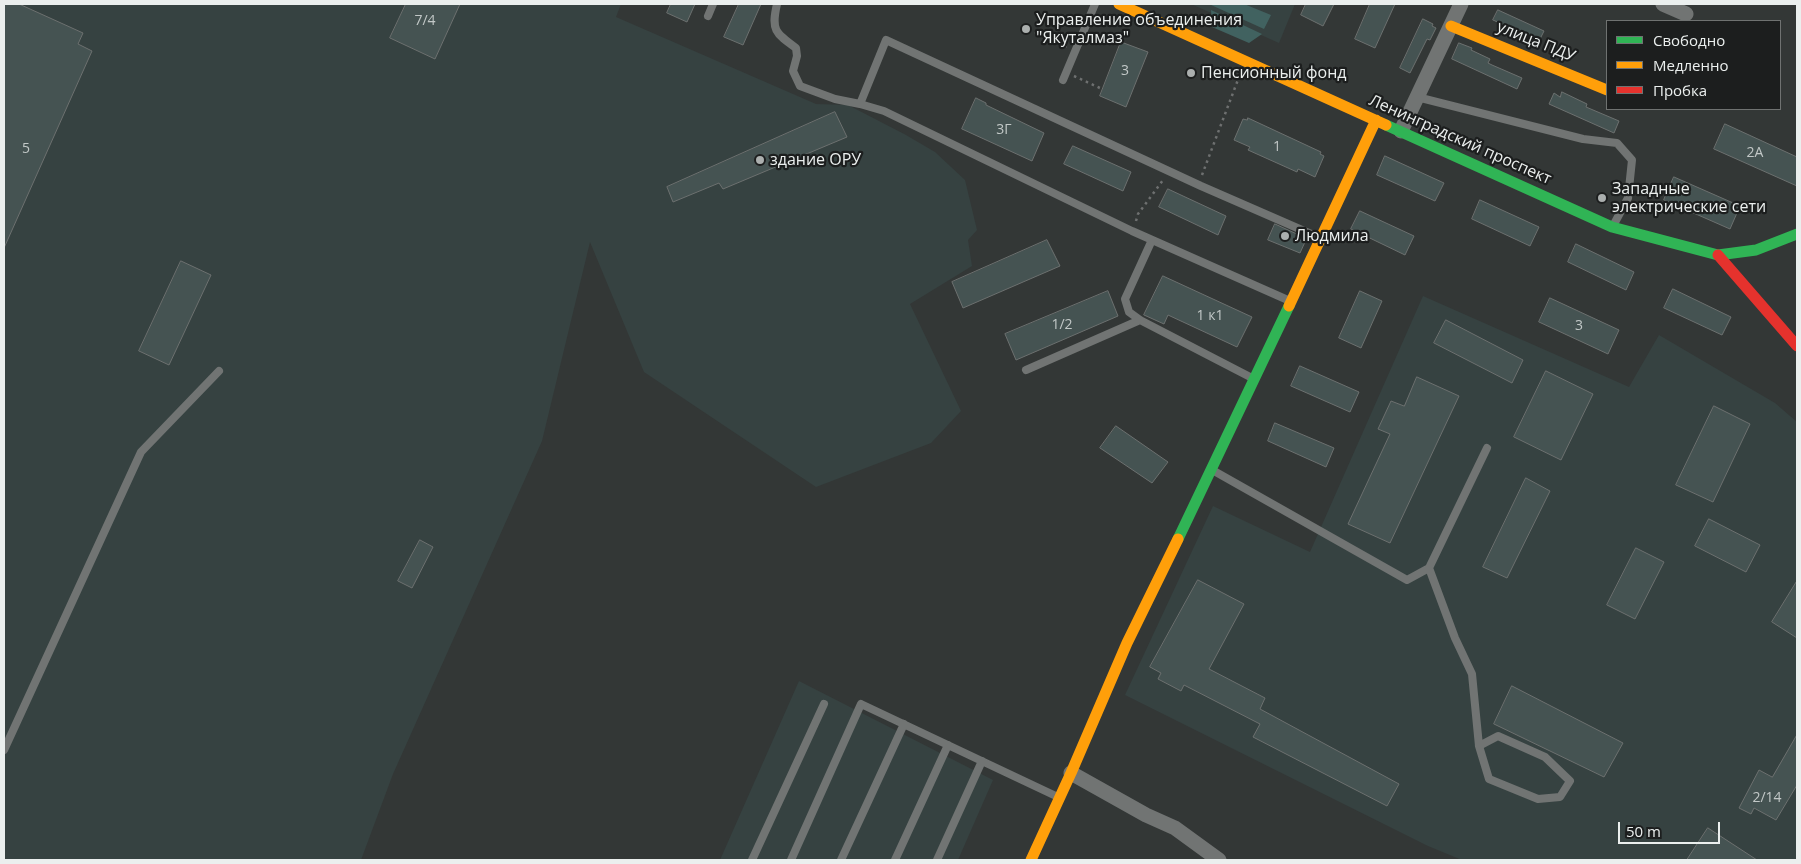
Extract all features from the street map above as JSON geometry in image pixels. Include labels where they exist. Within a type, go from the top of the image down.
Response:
[{"type":"street","name":"Ленинградский проспект","points":[[1119,4],[1612,227],[1718,255],[1756,250],[1797,234]]},
{"type":"street","points":[[1401,131],[1461,4]]},
{"type":"street","points":[[1664,4],[1686,14]]},
{"type":"street","name":"улица ПДУ","points":[[1451,26],[1606,90]]},
{"type":"street","points":[[1031,860],[1127,643],[1212,470],[1376,120]]},
{"type":"street","points":[[1718,255],[1797,346]]},
{"type":"street","points":[[1071,773],[1146,816],[1175,828],[1219,860]]},
{"type":"lane","points":[[708,16],[713,4]]},
{"type":"lane","points":[[776,4],[773,19],[778,35],[796,48],[797,56],[793,71],[800,86],[835,99],[884,111],[1152,240],[1290,301]]},
{"type":"lane","points":[[1065,76],[1095,4]]},
{"type":"lane","points":[[860,104],[886,40],[1201,186],[1320,238]]},
{"type":"lane","points":[[1417,97],[1583,139],[1618,142],[1632,160],[1628,198],[1612,227]]},
{"type":"lane","points":[[1152,240],[1125,299],[1129,312],[1140,320],[1254,379]]},
{"type":"lane","points":[[1026,370],[1140,320]]},
{"type":"lane","points":[[4,750],[141,452],[219,371]]},
{"type":"lane","points":[[1212,470],[1406,580],[1429,568],[1487,448]]},
{"type":"lane","points":[[1429,568],[1472,674],[1479,746],[1489,779],[1538,799],[1560,798],[1570,781],[1546,757],[1498,736],[1479,746]]},
{"type":"lane","points":[[752,860],[824,704]]},
{"type":"lane","points":[[791,860],[861,704],[1060,798]]},
{"type":"lane","points":[[842,860],[904,724]]},
{"type":"lane","points":[[894,860],[948,745]]},
{"type":"lane","points":[[936,860],[982,761]]},
{"type":"path","points":[[1035,32],[1075,50]]},
{"type":"path","points":[[1194,175],[1202,176],[1240,73]]},
{"type":"path","points":[[1065,76],[1102,89]]},
{"type":"path","points":[[1138,214],[1170,171]]},
{"type":"shaded area","points":[[4,4],[621,4],[616,17],[816,104],[848,105],[935,152],[965,180],[977,230],[968,240],[972,266],[910,304],[961,411],[931,443],[816,487],[644,372],[590,242],[542,441],[393,774],[361,860],[4,860]]},
{"type":"shaded area","points":[[1191,4],[1295,4],[1279,43]]},
{"type":"shaded area","points":[[1209,4],[1244,4],[1271,15],[1264,29]]},
{"type":"shaded area","points":[[1211,10],[1262,34],[1249,43],[1212,27]]},
{"type":"shaded area","points":[[1423,296],[1629,387],[1659,335],[1775,403],[1797,422],[1797,860],[1462,860],[1428,846],[1125,695],[1213,506],[1310,552]]},
{"type":"shaded area","points":[[799,681],[993,780],[958,860],[720,860]]},
{"type":"building","points":[[4,4],[19,4],[83,33],[78,44],[92,51],[4,248]]},
{"type":"building","points":[[406,4],[460,4],[435,59],[390,38]]},
{"type":"building","points":[[671,4],[695,4],[687,22],[667,13]]},
{"type":"building","points":[[739,4],[761,4],[743,45],[724,37]]},
{"type":"building","points":[[1306,4],[1334,4],[1323,26],[1301,15]]},
{"type":"building","points":[[1370,4],[1395,4],[1375,48],[1355,39]]},
{"type":"building","points":[[1498,10],[1544,31],[1539,41],[1493,20]]},
{"type":"building","points":[[1423,19],[1433,24],[1432,26],[1436,28],[1430,40],[1427,39],[1410,73],[1400,68]]},
{"type":"building","points":[[1121,42],[1148,52],[1126,107],[1100,96]]},
{"type":"building","points":[[1459,43],[1472,48],[1471,50],[1490,59],[1488,63],[1522,78],[1517,89],[1452,59]]},
{"type":"building","points":[[1562,92],[1587,104],[1586,107],[1619,121],[1614,133],[1549,104],[1554,93],[1560,97]]},
{"type":"building","points":[[976,98],[986,103],[986,105],[1044,133],[1032,161],[962,129]]},
{"type":"building","name":"здание ОРУ","points":[[835,112],[847,137],[723,189],[719,183],[673,202],[667,187]]},
{"type":"building","points":[[1248,118],[1321,152],[1320,154],[1324,156],[1315,177],[1298,169],[1297,172],[1248,150],[1250,147],[1234,140],[1243,119],[1247,120]]},
{"type":"building","points":[[1725,124],[1797,157],[1797,186],[1714,149]]},
{"type":"building","points":[[1073,146],[1131,172],[1123,191],[1064,164]]},
{"type":"building","points":[[1385,156],[1444,183],[1435,201],[1377,175]]},
{"type":"building","points":[[1674,177],[1740,206],[1730,229],[1664,200]]},
{"type":"building","points":[[1168,189],[1226,216],[1218,235],[1159,207]]},
{"type":"building","points":[[1480,200],[1539,227],[1530,246],[1472,219]]},
{"type":"building","points":[[1360,211],[1414,236],[1405,255],[1351,229]]},
{"type":"building","name":"Людмила","points":[[1275,224],[1299,235],[1298,239],[1305,242],[1300,253],[1268,240]]},
{"type":"building","points":[[1047,240],[1060,266],[963,308],[952,282]]},
{"type":"building","points":[[1576,244],[1634,272],[1626,290],[1568,262]]},
{"type":"building","points":[[181,261],[211,275],[169,365],[139,351]]},
{"type":"building","points":[[1163,276],[1252,317],[1237,347],[1168,315],[1164,324],[1144,315]]},
{"type":"building","points":[[1673,289],[1731,317],[1722,335],[1664,308]]},
{"type":"building","points":[[1108,291],[1118,316],[1016,360],[1005,334]]},
{"type":"building","points":[[1360,291],[1382,301],[1361,348],[1339,338]]},
{"type":"building","points":[[1550,298],[1619,330],[1608,354],[1539,322]]},
{"type":"building","points":[[1446,320],[1523,360],[1512,383],[1434,343]]},
{"type":"building","points":[[1300,366],[1359,392],[1350,412],[1291,386]]},
{"type":"building","points":[[1546,371],[1593,394],[1561,460],[1514,437]]},
{"type":"building","points":[[1417,377],[1459,396],[1390,543],[1348,524],[1390,434],[1378,429],[1391,401],[1404,406]]},
{"type":"building","points":[[1714,406],[1750,424],[1713,502],[1676,485]]},
{"type":"building","points":[[1275,423],[1334,448],[1326,467],[1268,441]]},
{"type":"building","points":[[1116,426],[1168,462],[1152,483],[1100,448]]},
{"type":"building","points":[[1526,478],[1550,491],[1507,578],[1483,567]]},
{"type":"building","points":[[1709,519],[1760,545],[1746,572],[1695,546]]},
{"type":"building","points":[[420,540],[433,547],[412,588],[398,581]]},
{"type":"building","points":[[1636,548],[1664,562],[1635,619],[1607,605]]},
{"type":"building","points":[[1198,580],[1244,604],[1209,669],[1265,698],[1260,709],[1399,784],[1387,806],[1253,737],[1260,724],[1184,685],[1181,691],[1158,679],[1161,673],[1150,667]]},
{"type":"building","points":[[1797,581],[1797,638],[1772,622]]},
{"type":"building","points":[[1512,686],[1623,743],[1604,777],[1494,724]]},
{"type":"building","points":[[1797,735],[1797,785],[1776,820],[1754,808],[1751,814],[1739,808],[1759,770],[1772,777]]},
{"type":"building","points":[[1708,828],[1757,860],[1687,860]]},
{"type":"traffic: fast","points":[[1386,125],[1612,227],[1718,255],[1756,250],[1797,234]]},
{"type":"traffic: fast","points":[[1178,539],[1289,306]]},
{"type":"traffic: slow","points":[[1119,4],[1386,125]]},
{"type":"traffic: slow","points":[[1451,26],[1606,90]]},
{"type":"traffic: slow","points":[[1289,306],[1376,120]]},
{"type":"traffic: slow","points":[[1031,860],[1127,643],[1178,539]]},
{"type":"traffic: jam","points":[[1718,255],[1797,346]]},
{"type":"place","name":"Управление объединения \"Якуталмаз\"","points":[[1026,29]]},
{"type":"place","name":"Пенсионный фонд","points":[[1191,73]]},
{"type":"place","name":"здание ОРУ","points":[[760,160]]},
{"type":"place","name":"Западные электрические сети","points":[[1602,198]]},
{"type":"place","name":"Людмила","points":[[1285,236]]}]
